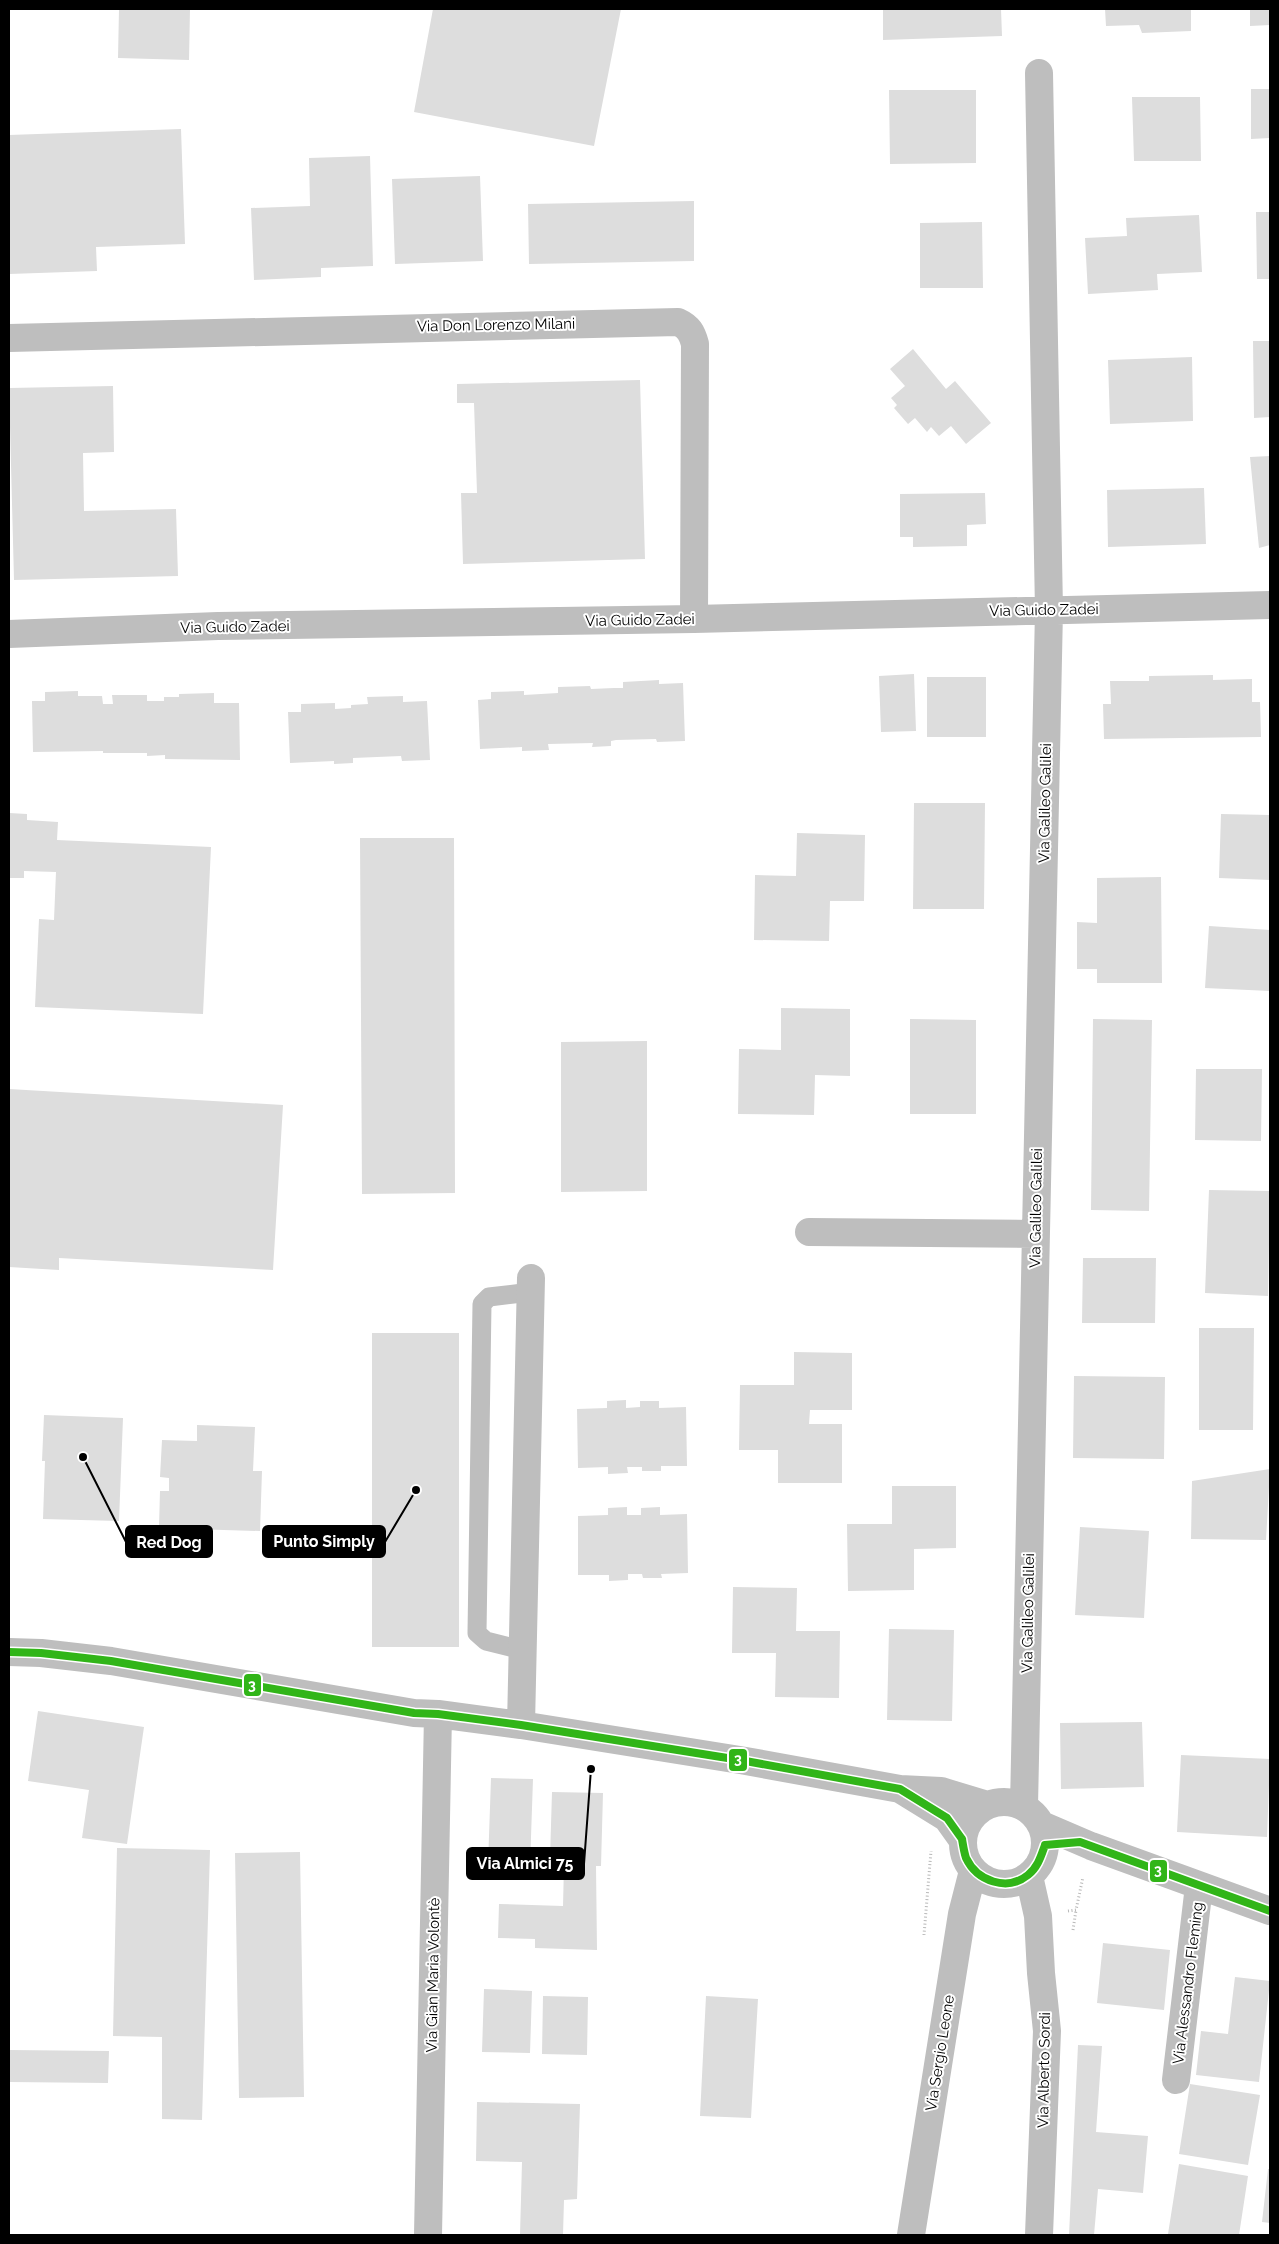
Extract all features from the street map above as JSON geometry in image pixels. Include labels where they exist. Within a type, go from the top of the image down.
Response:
[{"type":"street","name":"Via Galileo Galilei","points":[[1037,1826],[1035,1234],[1049,610],[1039,73]]},
{"type":"street","name":"Via Don Lorenzo Milani","points":[[9,338],[678,322],[687,326],[693,335],[695,344],[694,619]]},
{"type":"street","name":"Via Guido Zadei","points":[[9,634],[218,626],[694,619],[1270,605]]},
{"type":"street","points":[[810,1232],[1035,1234]]},
{"type":"street","points":[[521,1725],[531,1285]]},
{"type":"street","points":[[9,1652],[41,1653],[111,1661],[414,1713],[438,1714],[521,1725],[740,1760],[900,1789],[941,1791],[987,1805]]},
{"type":"street","name":"Via Gian Maria Volontè","points":[[428,2235],[438,1714]]},
{"type":"street","points":[[900,1789],[947,1818],[962,1839],[967,1862],[973,1871],[994,1883],[1018,1882],[1029,1876],[1043,1857],[1037,1826]]},
{"type":"street","points":[[962,1839],[970,1818],[987,1805],[1006,1801],[1037,1826],[1270,1911]]},
{"type":"street","name":"Via Sergio Leone","points":[[911,2235],[962,1914],[973,1871]]},
{"type":"street","name":"Via Alberto Sordi","points":[[1029,1876],[1038,1916],[1047,2031],[1039,2235]]},
{"type":"street","name":"Via Alessandro Fleming","points":[[1176,2080],[1199,1886]]},
{"type":"lane","points":[[522,1650],[486,1641],[477,1633],[482,1304],[489,1297],[531,1285]]},
{"type":"building","points":[[119,9],[190,9],[189,60],[118,58]]},
{"type":"building","points":[[433,9],[621,9],[594,146],[414,112]]},
{"type":"building","points":[[883,9],[1001,9],[1002,36],[883,40]]},
{"type":"building","points":[[1105,9],[1191,9],[1191,31],[1142,33],[1139,25],[1106,26]]},
{"type":"building","points":[[1250,9],[1270,9],[1270,25],[1250,26]]},
{"type":"building","points":[[1251,89],[1270,89],[1270,138],[1251,139]]},
{"type":"building","points":[[889,90],[976,90],[976,163],[890,164]]},
{"type":"building","points":[[1132,97],[1200,97],[1201,161],[1134,161]]},
{"type":"building","points":[[181,129],[185,244],[96,247],[97,271],[9,274],[9,135]]},
{"type":"building","points":[[370,156],[373,266],[321,268],[321,277],[254,280],[251,208],[310,206],[309,158]]},
{"type":"building","points":[[480,176],[483,261],[395,264],[392,179]]},
{"type":"building","points":[[694,201],[694,261],[529,264],[528,204]]},
{"type":"building","points":[[1256,212],[1270,212],[1270,279],[1257,279]]},
{"type":"building","points":[[1199,215],[1202,272],[1157,274],[1158,290],[1088,294],[1085,238],[1127,236],[1126,218]]},
{"type":"building","points":[[982,222],[983,288],[920,288],[920,223]]},
{"type":"building","points":[[1253,341],[1270,341],[1270,417],[1254,418]]},
{"type":"building","points":[[913,349],[946,389],[955,381],[991,423],[966,444],[951,426],[939,436],[931,427],[927,432],[915,418],[908,424],[894,408],[897,405],[891,398],[905,386],[890,369]]},
{"type":"building","points":[[1192,357],[1193,421],[1110,424],[1108,360]]},
{"type":"building","points":[[640,380],[645,559],[463,564],[461,493],[477,493],[474,403],[457,403],[457,384]]},
{"type":"building","points":[[113,386],[114,452],[83,453],[84,511],[176,509],[178,576],[14,580],[9,388]]},
{"type":"building","points":[[1270,456],[1270,545],[1259,548],[1250,457]]},
{"type":"building","points":[[1204,488],[1206,544],[1108,547],[1107,490]]},
{"type":"building","points":[[985,493],[986,524],[967,525],[967,546],[913,547],[913,537],[900,537],[900,494]]},
{"type":"building","points":[[914,674],[916,731],[881,732],[879,676]]},
{"type":"building","points":[[1213,675],[1213,680],[1252,679],[1252,702],[1260,702],[1261,737],[1104,739],[1103,704],[1111,704],[1110,681],[1149,681],[1149,676]]},
{"type":"building","points":[[927,677],[986,677],[986,737],[927,737]]},
{"type":"building","points":[[659,680],[659,684],[683,683],[685,741],[657,742],[656,739],[616,740],[611,741],[611,746],[592,747],[593,743],[548,744],[549,750],[522,751],[522,747],[480,749],[478,700],[491,699],[491,692],[524,691],[524,695],[558,693],[558,687],[623,688],[623,682]]},
{"type":"building","points":[[78,691],[78,696],[102,696],[103,704],[113,704],[112,695],[147,695],[147,701],[164,701],[164,697],[179,697],[179,694],[214,693],[214,703],[239,703],[240,760],[165,759],[165,755],[147,756],[147,753],[103,753],[103,751],[33,752],[32,701],[45,701],[45,692]]},
{"type":"building","points":[[403,696],[403,702],[427,701],[430,760],[402,761],[401,756],[353,758],[353,763],[334,764],[334,761],[290,763],[288,712],[301,712],[301,704],[335,703],[335,709],[351,708],[351,705],[368,704],[367,697]]},
{"type":"building","points":[[914,803],[985,803],[984,909],[913,909]]},
{"type":"building","points":[[9,813],[27,814],[27,820],[58,822],[57,840],[211,847],[203,1014],[35,1007],[39,919],[54,920],[56,872],[24,871],[24,878],[9,878]]},
{"type":"building","points":[[1221,814],[1270,815],[1270,880],[1219,878]]},
{"type":"building","points":[[797,833],[865,835],[864,901],[830,901],[829,941],[754,940],[755,875],[796,876]]},
{"type":"building","points":[[360,838],[454,838],[455,1193],[362,1194]]},
{"type":"building","points":[[1161,877],[1162,983],[1097,983],[1097,969],[1077,969],[1077,922],[1097,923],[1097,878]]},
{"type":"building","points":[[1209,926],[1270,930],[1270,991],[1205,988]]},
{"type":"building","points":[[781,1008],[850,1009],[850,1076],[815,1075],[814,1115],[738,1114],[739,1049],[781,1050]]},
{"type":"building","points":[[910,1019],[976,1020],[976,1114],[910,1114]]},
{"type":"building","points":[[1093,1019],[1152,1020],[1149,1211],[1091,1210]]},
{"type":"building","points":[[647,1041],[647,1191],[561,1192],[561,1042]]},
{"type":"building","points":[[1196,1069],[1262,1069],[1261,1141],[1195,1140]]},
{"type":"building","points":[[9,1089],[283,1105],[273,1270],[59,1258],[59,1270],[9,1267]]},
{"type":"building","points":[[1209,1190],[1270,1191],[1268,1296],[1205,1293]]},
{"type":"building","points":[[1083,1258],[1156,1258],[1155,1323],[1082,1323]]},
{"type":"building","points":[[1199,1328],[1254,1328],[1253,1430],[1199,1430]]},
{"type":"building","points":[[372,1333],[459,1333],[459,1647],[372,1647]]},
{"type":"building","points":[[794,1352],[852,1353],[852,1410],[810,1410],[809,1424],[842,1424],[842,1483],[778,1483],[778,1450],[739,1450],[740,1385],[794,1385]]},
{"type":"building","points":[[1074,1376],[1165,1377],[1164,1459],[1073,1458]]},
{"type":"building","points":[[626,1400],[626,1408],[640,1407],[640,1401],[659,1401],[659,1408],[686,1407],[687,1466],[661,1466],[661,1471],[642,1471],[642,1467],[627,1467],[628,1473],[608,1474],[608,1467],[578,1468],[577,1409],[607,1408],[607,1401]]},
{"type":"building","points":[[44,1415],[123,1418],[119,1521],[43,1519],[45,1461],[42,1461]]},
{"type":"building","points":[[197,1425],[255,1427],[253,1471],[262,1471],[260,1531],[159,1528],[160,1491],[169,1491],[169,1478],[160,1477],[162,1440],[197,1441]]},
{"type":"building","points":[[1270,1469],[1266,1540],[1191,1539],[1192,1481]]},
{"type":"building","points":[[892,1486],[956,1486],[956,1548],[914,1549],[914,1590],[848,1591],[847,1524],[892,1524]]},
{"type":"building","points":[[627,1507],[627,1515],[641,1515],[641,1508],[660,1507],[660,1515],[687,1514],[688,1573],[661,1574],[662,1578],[643,1578],[642,1574],[628,1574],[628,1580],[609,1581],[609,1575],[578,1575],[578,1516],[608,1515],[608,1508]]},
{"type":"building","points":[[1080,1527],[1149,1531],[1144,1618],[1075,1615]]},
{"type":"building","points":[[733,1587],[797,1588],[796,1631],[840,1631],[839,1698],[775,1697],[776,1653],[732,1653]]},
{"type":"building","points":[[889,1629],[954,1630],[952,1721],[887,1720]]},
{"type":"building","points":[[38,1711],[144,1727],[127,1844],[82,1838],[89,1790],[28,1781]]},
{"type":"building","points":[[1142,1722],[1144,1787],[1061,1789],[1060,1723]]},
{"type":"building","points":[[1181,1755],[1270,1759],[1267,1837],[1177,1832]]},
{"type":"building","points":[[491,1778],[533,1779],[530,1866],[488,1865]]},
{"type":"building","points":[[552,1792],[603,1793],[601,1866],[596,1866],[597,1950],[535,1948],[535,1939],[498,1938],[499,1904],[563,1906],[564,1865],[559,1864],[559,1858],[550,1858]]},
{"type":"building","points":[[117,1848],[210,1850],[202,2120],[162,2119],[162,2037],[113,2036]]},
{"type":"building","points":[[300,1852],[304,2097],[239,2098],[235,1853]]},
{"type":"building","points":[[1103,1943],[1170,1950],[1164,2010],[1097,2003]]},
{"type":"building","points":[[1235,1977],[1270,1981],[1259,2082],[1196,2075],[1201,2031],[1228,2034]]},
{"type":"building","points":[[484,1989],[532,1991],[530,2053],[482,2052]]},
{"type":"building","points":[[543,1996],[588,1997],[587,2055],[542,2054]]},
{"type":"building","points":[[706,1996],[758,1999],[751,2118],[700,2116]]},
{"type":"building","points":[[1078,2045],[1102,2046],[1096,2132],[1148,2136],[1143,2193],[1098,2189],[1094,2235],[1069,2235]]},
{"type":"building","points":[[9,2050],[109,2051],[108,2083],[9,2082]]},
{"type":"building","points":[[1190,2084],[1260,2095],[1248,2165],[1179,2154]]},
{"type":"building","points":[[477,2102],[580,2104],[577,2199],[564,2200],[563,2235],[520,2235],[522,2162],[476,2161]]},
{"type":"building","points":[[1179,2164],[1248,2176],[1239,2235],[1168,2234]]},
{"type":"building","points":[[1268,2169],[1270,2169],[1270,2223],[1262,2222]]},
{"type":"transit line","name":"3","points":[[9,1652],[41,1653],[111,1661],[414,1713],[438,1714],[521,1725],[740,1760],[900,1789],[947,1818],[962,1839]]},
{"type":"transit line","name":"3","points":[[962,1839],[966,1858],[977,1873],[985,1878],[1002,1883],[1011,1883],[1028,1875],[1037,1865],[1045,1845]]},
{"type":"transit line","name":"3","points":[[1045,1845],[1080,1842],[1270,1911]]},
{"type":"place","name":"Red Dog","points":[[83,1457]]},
{"type":"place","name":"Punto Simply","points":[[416,1490]]},
{"type":"place","name":"Via Almici 75","points":[[591,1769]]}]
